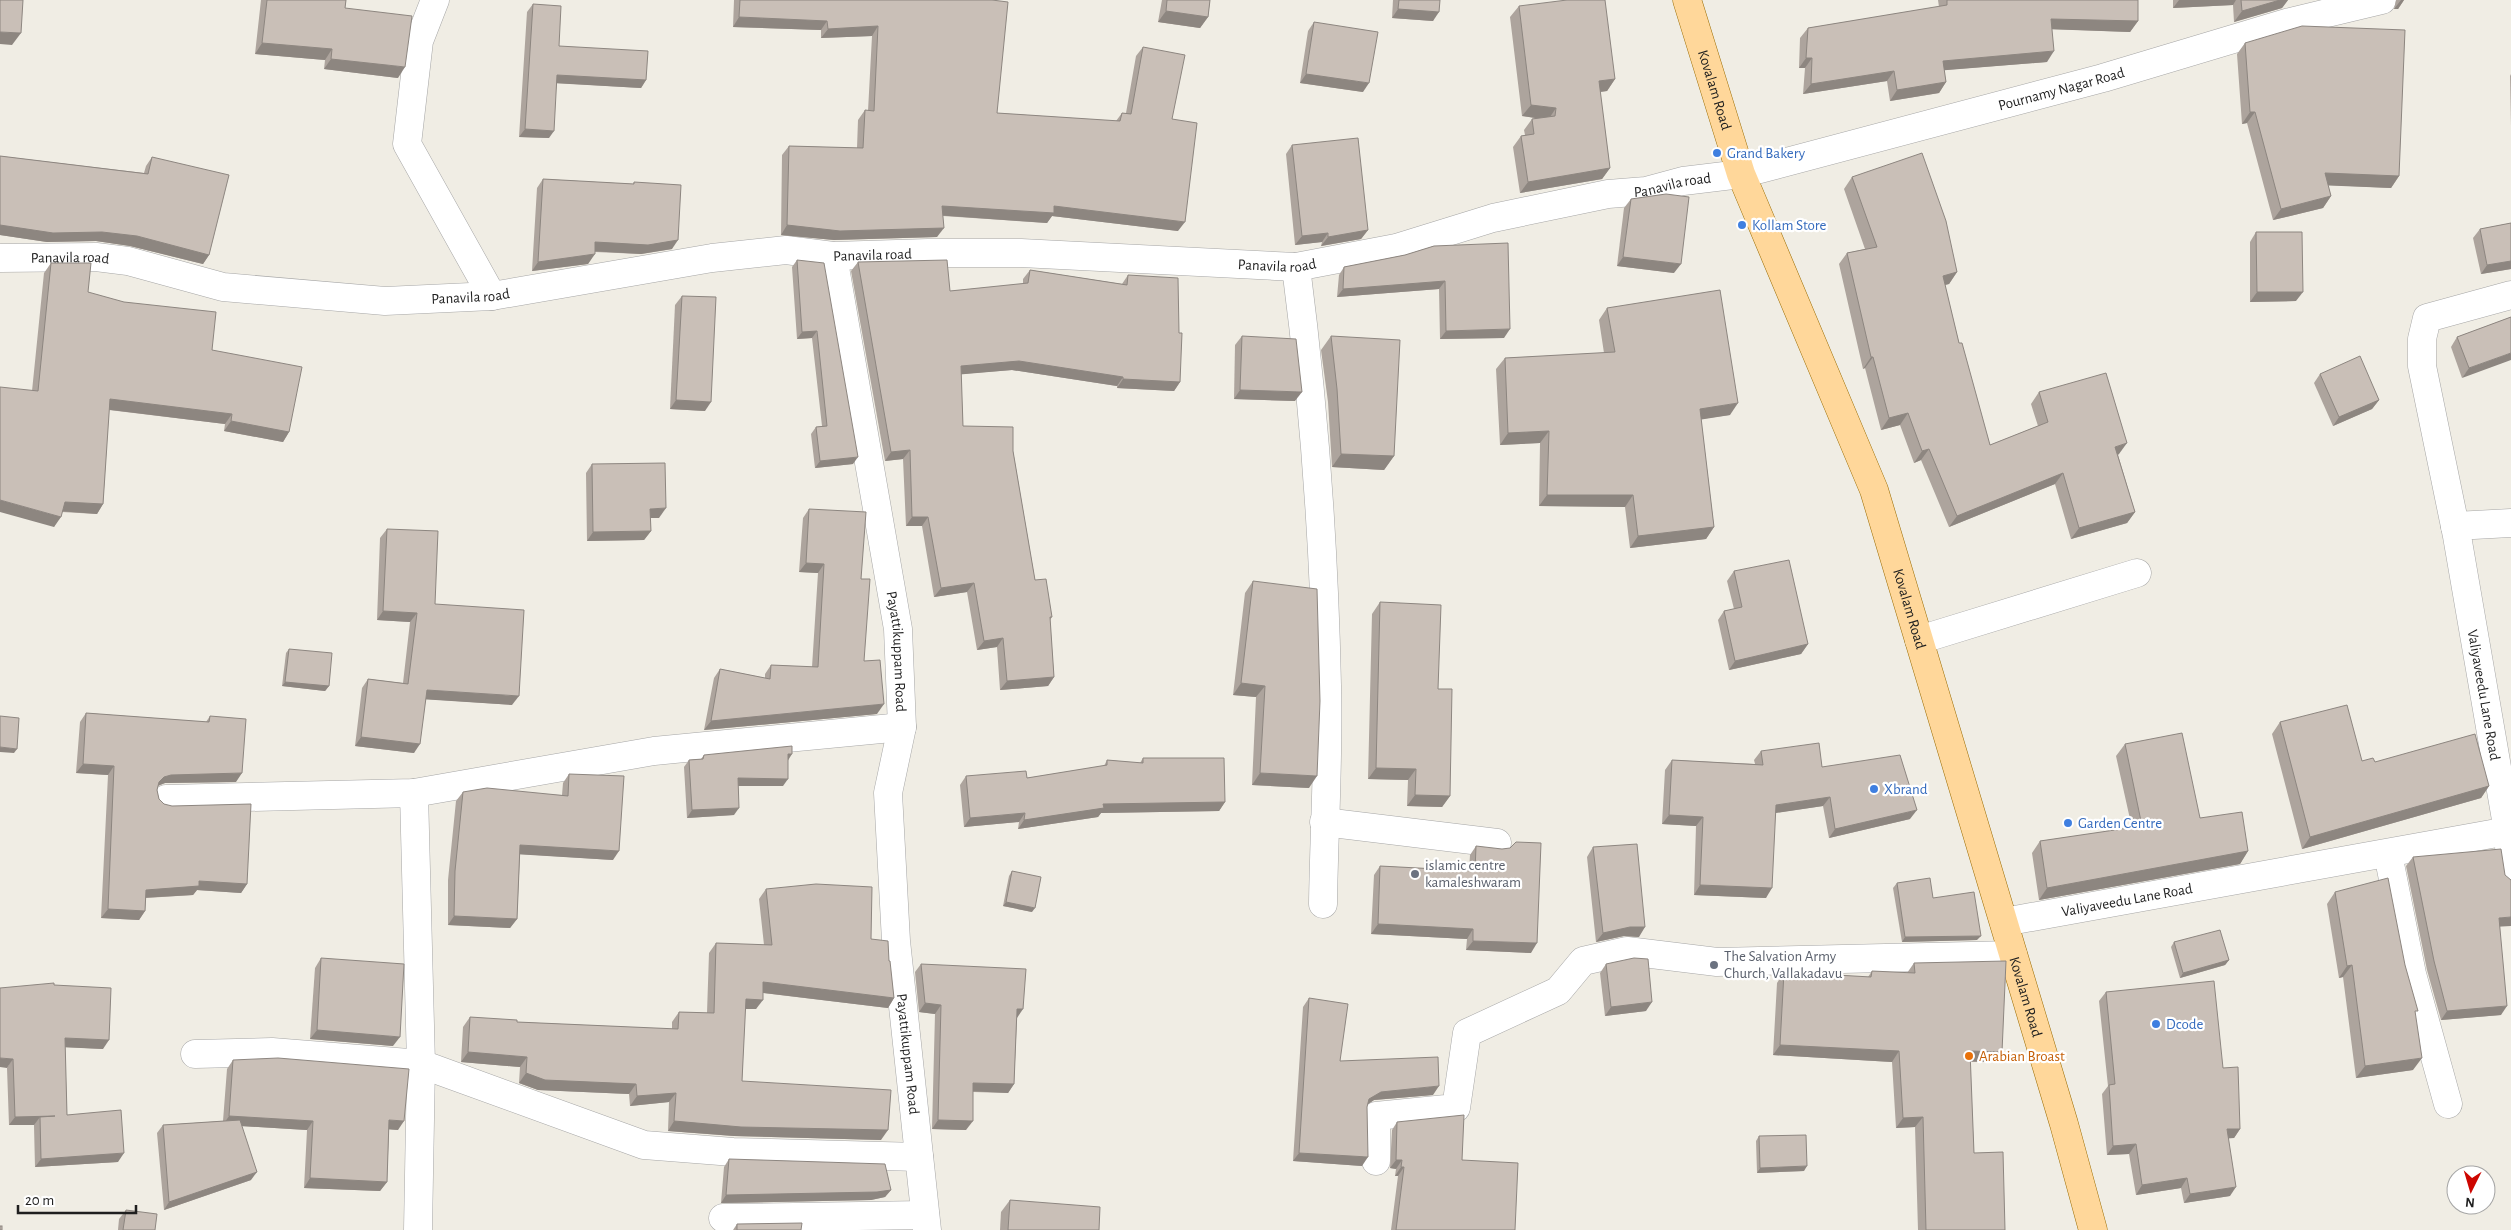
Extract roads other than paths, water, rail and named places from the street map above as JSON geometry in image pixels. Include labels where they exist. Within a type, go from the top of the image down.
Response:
[{"type":"main road","name":"Kovalam Road","points":[[1687,0],[1742,174],[1874,490],[2064,1124],[2093,1230]]},
{"type":"street","points":[[435,0],[419,41],[407,144],[492,296]]},
{"type":"street","name":"Pournamy Nagar Road","points":[[1742,174],[2103,78],[2290,22],[2382,0]]},
{"type":"street","name":"Panavila road","points":[[0,258],[96,257],[128,261],[223,287],[385,301],[492,296],[712,258],[786,250],[833,256],[928,252],[1021,253],[1296,267],[1396,248],[1493,218],[1589,198],[1646,191],[1683,181],[1742,174]]},
{"type":"street","name":"Payattikuppam Road","points":[[833,256],[898,629],[902,727],[888,793],[896,941],[926,1222]]},
{"type":"street","points":[[1296,267],[1309,372],[1324,604],[1327,686],[1323,904]]},
{"type":"street","name":"Valiyaveedu Lane Road","points":[[2004,922],[2508,832],[2455,526],[2422,366],[2422,340],[2427,318],[2511,295]]},
{"type":"street","points":[[2455,526],[2511,523]]},
{"type":"street","points":[[1919,640],[2137,573]]},
{"type":"street","points":[[166,799],[414,793],[654,751],[902,727]]},
{"type":"street","points":[[414,793],[421,1064],[418,1230]]},
{"type":"street","points":[[1324,822],[1497,844]]},
{"type":"street","points":[[2508,832],[2511,874]]},
{"type":"street","points":[[2388,854],[2412,974],[2448,1104]]},
{"type":"street","points":[[1376,1161],[1376,1116],[1456,1108],[1467,1033],[1558,991],[1583,961],[1627,951],[1717,962],[2013,955]]},
{"type":"street","points":[[195,1054],[272,1052],[421,1064],[644,1145],[733,1152],[919,1157]]},
{"type":"street","points":[[723,1218],[926,1222]]},
{"type":"place","name":"Grand Bakery","points":[[1717,153]]},
{"type":"place","name":"Kollam Store","points":[[1742,225]]},
{"type":"place","name":"Xbrand","points":[[1874,789]]},
{"type":"place","name":"Garden Centre","points":[[2068,823]]},
{"type":"place","name":"islamic centre kamaleshwaram","points":[[1415,874]]},
{"type":"place","name":"The Salvation Army Church, Vallakadavu","points":[[1714,965]]},
{"type":"place","name":"Dcode","points":[[2156,1024]]},
{"type":"place","name":"Arabian Broast","points":[[1969,1056]]}]
